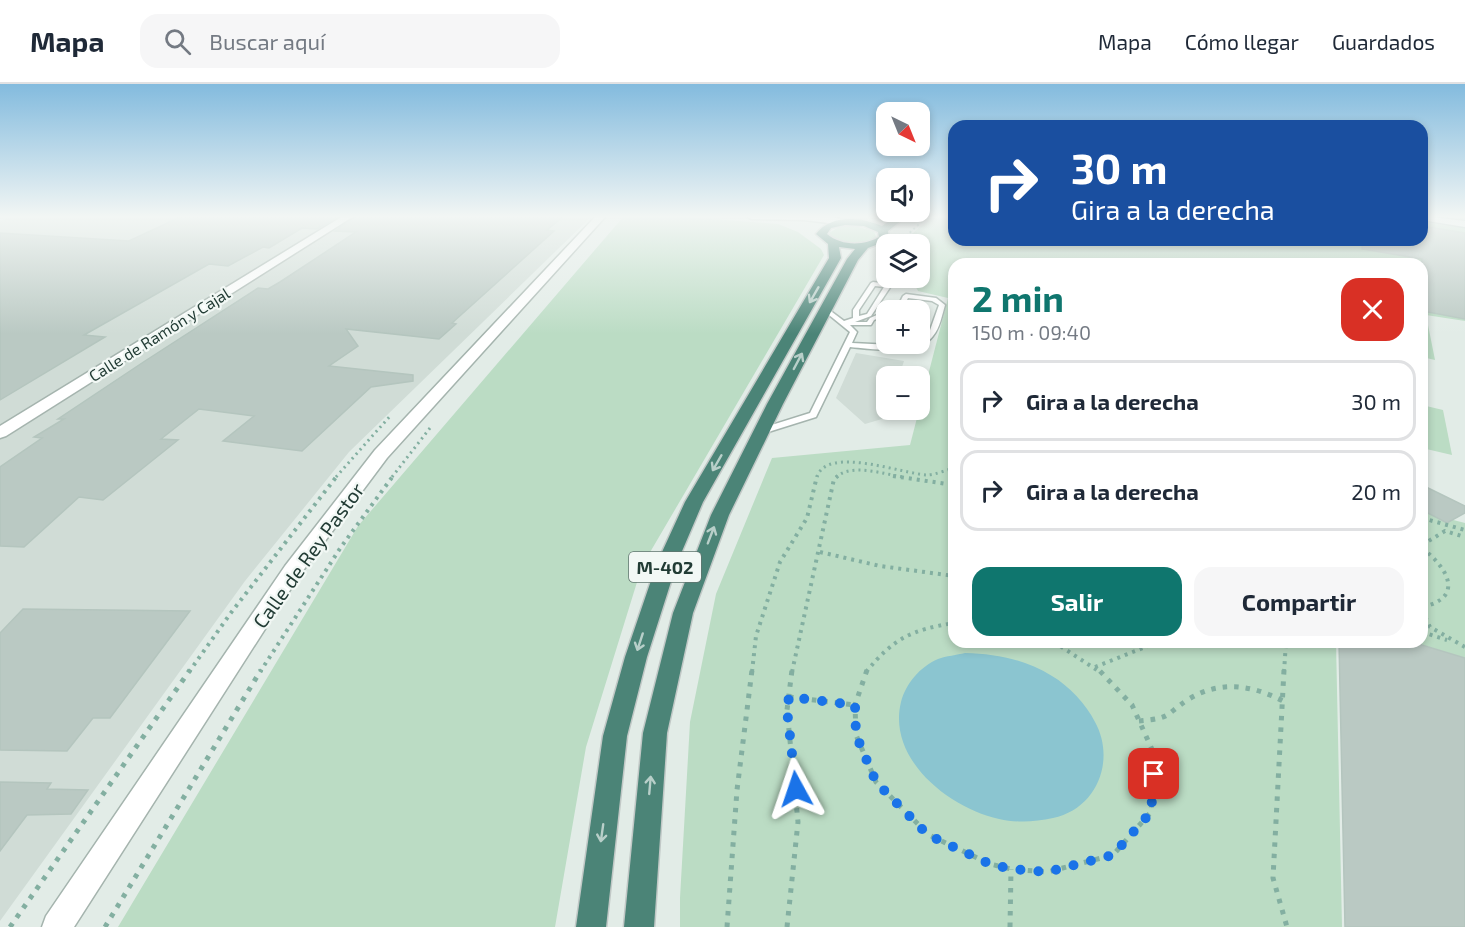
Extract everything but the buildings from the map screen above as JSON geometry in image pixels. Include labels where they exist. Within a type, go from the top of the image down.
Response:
[{"type":"highway","name":"M-402","points":[[591,927],[615,736],[636,657],[663,572],[687,515],[835,258],[834,255]]},
{"type":"highway","name":"M-402","points":[[639,927],[655,733],[683,613],[712,530],[762,431],[857,255]]},
{"type":"street","name":"Calle de Ramón y Cajal","points":[[0,433],[286,255]]},
{"type":"street","name":"Calle de Rey Pastor","points":[[57,927],[292,571],[381,454],[565,255]]},
{"type":"lane","points":[[843,323],[856,319],[869,315],[888,286],[873,284],[856,310],[856,319]]},
{"type":"lane","points":[[904,300],[906,296],[934,299],[942,305],[930,337]]},
{"type":"lane","points":[[762,431],[813,415],[854,332],[826,310]]},
{"type":"lane","points":[[843,323],[869,324],[876,318]]},
{"type":"lane","points":[[848,345],[876,346]]},
{"type":"path","points":[[105,927],[323,573],[384,487],[437,421]]},
{"type":"path","points":[[727,927],[737,790],[756,636],[780,562],[807,519],[818,472],[828,464],[853,462],[928,475],[948,470]]},
{"type":"path","points":[[787,927],[798,822],[787,710],[794,659],[820,552],[834,479],[842,472],[857,470],[948,484]]},
{"type":"path","points":[[1428,520],[1465,530]]},
{"type":"path","points":[[1428,543],[1445,531],[1465,537]]},
{"type":"path","points":[[1428,551],[1452,573]]},
{"type":"path","points":[[820,552],[880,566],[948,575]]},
{"type":"path","points":[[1428,608],[1446,603]]},
{"type":"path","points":[[1428,622],[1430,627],[1454,642]]},
{"type":"path","points":[[948,623],[919,629],[885,649],[865,673],[855,705],[856,735],[876,782],[928,835],[990,864],[1011,869],[1047,872],[1113,855],[1151,812],[1155,756],[1139,721],[1126,699],[1095,667],[1064,648]]},
{"type":"path","points":[[1428,634],[1465,647]]},
{"type":"path","points":[[1095,667],[1143,648]]},
{"type":"path","points":[[1286,648],[1273,878],[1287,927]]},
{"type":"path","points":[[1139,721],[1166,718],[1189,699],[1212,688],[1226,686],[1254,688],[1283,701]]},
{"type":"path","points":[[789,697],[855,705]]},
{"type":"path","points":[[1010,927],[1011,869]]},
{"type":"shaded area","points":[[0,255],[551,255],[349,452],[245,581],[0,921]]},
{"type":"shaded area","points":[[856,353],[904,361],[902,366],[876,366],[876,420],[879,420],[865,424],[836,398]]},
{"type":"green space","points":[[590,255],[824,255],[642,566],[586,747],[555,927],[118,927],[358,526]]},
{"type":"green space","points":[[930,255],[1465,255],[1465,321],[1428,315],[1428,258],[948,258],[948,298],[918,291],[916,288],[930,288]]},
{"type":"green space","points":[[948,298],[948,648],[1336,648],[1342,927],[680,927],[690,722],[716,594],[772,458],[910,445],[916,420],[930,420],[930,368]]},
{"type":"green space","points":[[1428,325],[1435,360],[1428,358]]},
{"type":"green space","points":[[1428,406],[1443,410],[1452,455],[1428,449]]},
{"type":"green space","points":[[1428,514],[1465,523],[1465,658],[1428,647]]},
{"type":"water","points":[[965,653],[999,656],[1042,670],[1065,685],[1087,709],[1101,737],[1103,767],[1091,794],[1081,805],[1053,818],[1033,821],[999,819],[961,804],[942,792],[926,778],[913,761],[903,743],[899,723],[901,702],[906,688],[915,676],[931,662]]},
{"type":"route","points":[[796,789],[787,710],[789,697],[855,705],[856,735],[876,782],[928,835],[990,864],[1011,869],[1047,872],[1113,855],[1151,812],[1154,774]]}]
